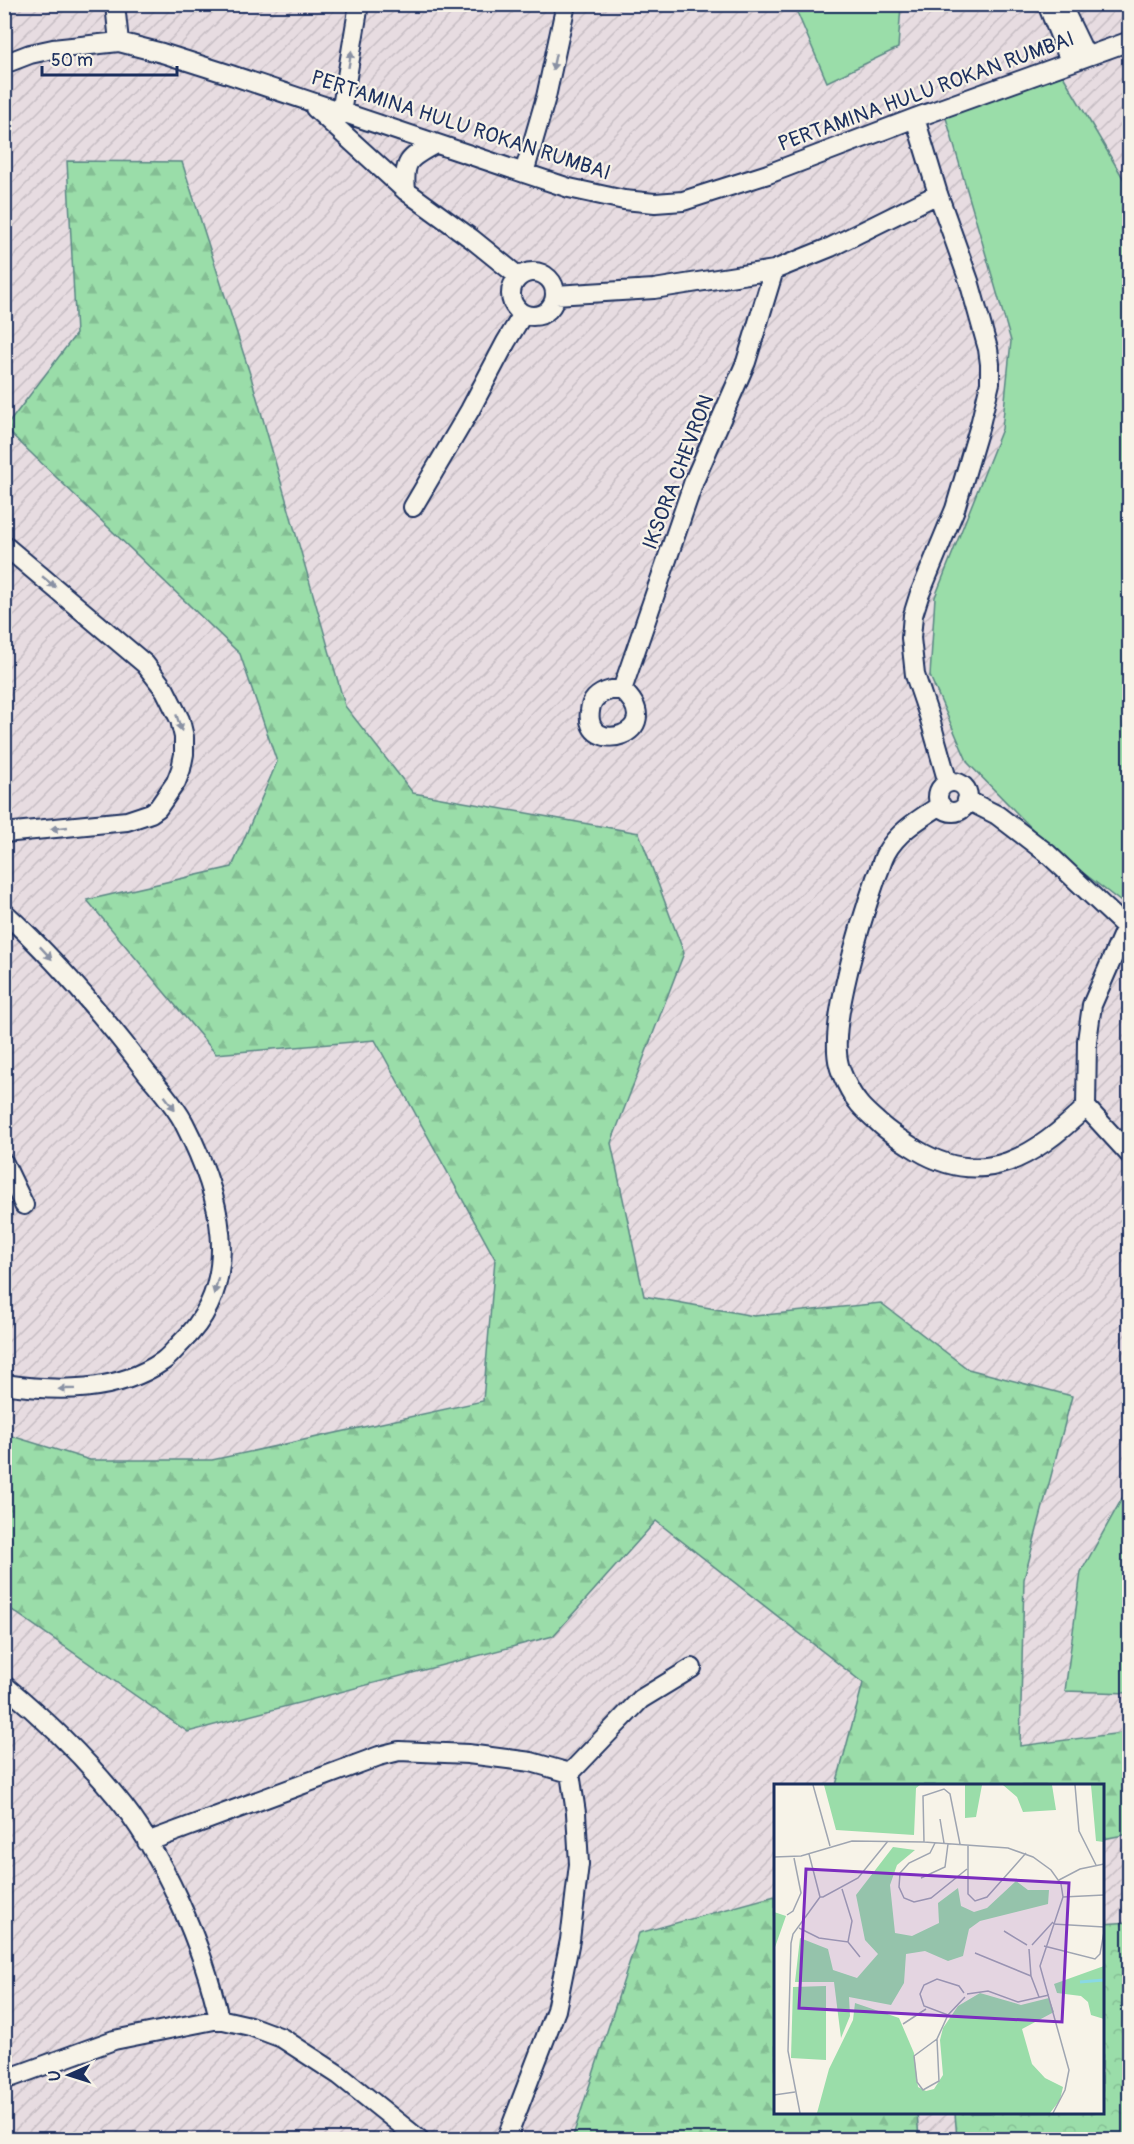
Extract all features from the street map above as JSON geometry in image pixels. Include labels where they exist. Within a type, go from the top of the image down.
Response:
[{"type":"street","points":[[115,4],[118,42]]},
{"type":"street","points":[[341,113],[359,4]]},
{"type":"street","points":[[524,173],[546,98],[566,4]]},
{"type":"street","points":[[1047,4],[1078,58]]},
{"type":"street","points":[[1061,4],[1078,58]]},
{"type":"street","name":"PERTAMINA HULU ROKAN RUMBAI","points":[[4,64],[30,54],[53,49],[118,42],[162,53],[569,188],[624,200],[655,203],[683,201],[768,174],[1078,58],[1130,41]]},
{"type":"street","points":[[307,100],[406,191],[519,277]]},
{"type":"street","points":[[915,118],[938,195],[969,281],[988,349],[990,383],[955,509],[913,615],[911,638],[915,675],[948,783]]},
{"type":"street","points":[[406,191],[404,173],[410,159],[435,144]]},
{"type":"street","points":[[555,295],[654,289],[774,270],[831,247],[938,195]]},
{"type":"street","name":"IKSORA CHEVRON","points":[[622,690],[694,481],[746,362],[774,270]]},
{"type":"street","points":[[528,272],[538,273],[547,277],[553,285],[555,295],[552,305],[544,313],[534,316],[524,314],[512,301],[511,292],[519,277],[528,272]]},
{"type":"street","points":[[413,507],[524,314]]},
{"type":"street","points":[[4,544],[146,664],[165,690],[180,720],[184,737],[184,754],[176,782],[158,808],[151,813],[128,821],[4,833]]},
{"type":"street","points":[[948,783],[958,783],[966,789],[967,800],[961,809],[956,811],[945,809],[941,805],[939,792],[948,783]]},
{"type":"street","points":[[967,800],[997,815],[1048,854],[1127,930],[1092,1005],[1087,1041],[1086,1107],[1130,1155]]},
{"type":"street","points":[[941,805],[913,824],[886,852],[862,917],[844,991],[837,1033],[838,1064],[857,1102],[891,1134],[933,1159],[967,1169],[989,1168],[1011,1162],[1062,1131],[1086,1107]]},
{"type":"street","points":[[4,912],[80,991],[134,1055],[183,1120],[200,1155],[213,1194],[221,1226],[222,1256],[217,1289],[207,1311],[188,1337],[164,1360],[140,1375],[92,1387],[56,1389],[4,1384]]},
{"type":"street","points":[[4,1163],[24,1205]]},
{"type":"street","points":[[570,1773],[641,1699],[692,1668]]},
{"type":"street","points":[[4,1685],[45,1720],[115,1795],[147,1842],[178,1897],[214,1994],[219,2019]]},
{"type":"street","points":[[147,1842],[379,1756],[399,1751],[507,1758],[570,1773]]},
{"type":"street","points":[[506,2139],[556,2010],[570,1940],[579,1864],[576,1813],[570,1773]]},
{"type":"street","points":[[4,2080],[114,2040],[219,2019],[250,2026],[282,2038],[339,2075],[420,2139]]},
{"type":"shaded area","points":[[5,5],[1129,5],[1129,2139],[5,2140]]},
{"type":"green space","points":[[794,5],[901,5],[898,48],[827,82]]},
{"type":"green space","points":[[1059,69],[1129,188],[1129,908],[1051,848],[968,763],[930,676],[935,597],[1002,429],[1011,341],[944,111]]},
{"type":"green space","points":[[67,161],[182,162],[251,377],[345,706],[413,793],[639,833],[684,953],[611,1143],[644,1296],[754,1316],[881,1303],[968,1369],[1072,1396],[1024,1579],[1020,1746],[1129,1732],[1129,1834],[1104,1839],[1104,1784],[836,1784],[863,1683],[656,1521],[553,1636],[188,1732],[5,1605],[5,1434],[90,1460],[212,1460],[483,1401],[495,1259],[375,1040],[216,1054],[87,900],[232,867],[277,762],[240,654],[5,428],[76,334]]},
{"type":"green space","points":[[1129,1486],[1129,1693],[1065,1691],[1081,1572]]},
{"type":"green space","points":[[774,1896],[774,2114],[917,2114],[919,2139],[572,2139],[639,1933]]},
{"type":"green space","points":[[1129,1922],[1129,2139],[957,2139],[955,2114],[1104,2114],[1104,1924]]}]
